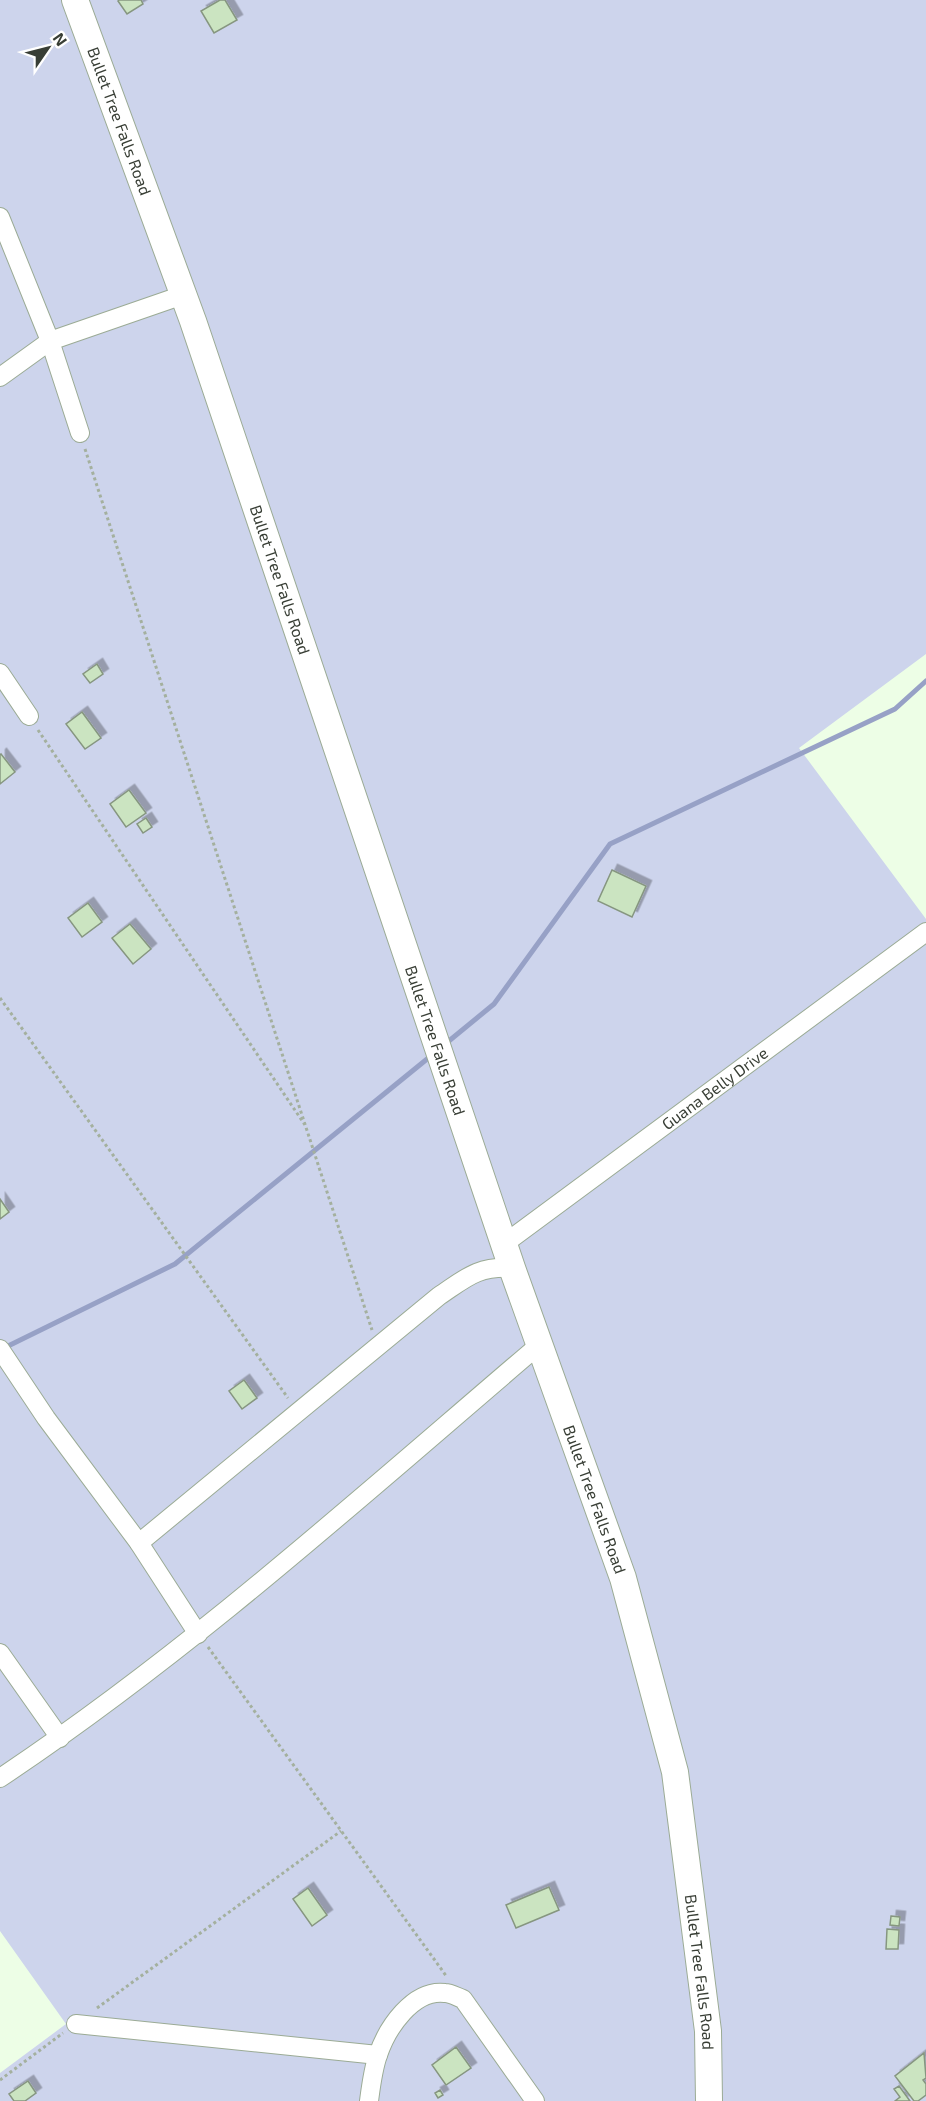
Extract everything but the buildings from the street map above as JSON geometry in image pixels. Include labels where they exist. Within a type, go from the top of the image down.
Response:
[{"type":"main road","name":"Bullet Tree Falls Road","points":[[75,0],[183,295],[398,924],[508,1256],[623,1578],[675,1772],[708,2031],[709,2101]]},
{"type":"street","points":[[0,217],[50,341],[80,433]]},
{"type":"street","points":[[0,377],[50,341],[183,295]]},
{"type":"street","points":[[0,673],[29,716]]},
{"type":"street","name":"Guana Belly Drive","points":[[508,1256],[926,932]]},
{"type":"street","points":[[139,1543],[439,1296],[473,1273],[493,1267],[508,1256]]},
{"type":"street","points":[[0,1778],[60,1738],[198,1634],[539,1345]]},
{"type":"street","points":[[0,1349],[46,1418],[139,1543],[198,1634]]},
{"type":"street","points":[[0,1653],[60,1738]]},
{"type":"street","points":[[369,2101],[378,2055],[392,2026],[409,2005],[425,1996],[445,1993],[463,1999],[535,2101]]},
{"type":"street","points":[[76,2024],[378,2055]]},
{"type":"path","points":[[80,433],[378,1347]]},
{"type":"path","points":[[29,716],[307,1129]]},
{"type":"path","points":[[0,998],[298,1412]]},
{"type":"path","points":[[198,1634],[463,1999]]},
{"type":"path","points":[[0,2080],[341,1831]]},
{"type":"shaded area","points":[[0,0],[926,0],[926,654],[799,748],[926,919],[926,2101],[0,2101],[0,2073],[66,2024],[0,1931]]},
{"type":"waterway","points":[[444,1045],[494,1004],[610,844],[895,709],[926,681]]},
{"type":"waterway","points":[[4,1348],[175,1264],[432,1055]]}]
